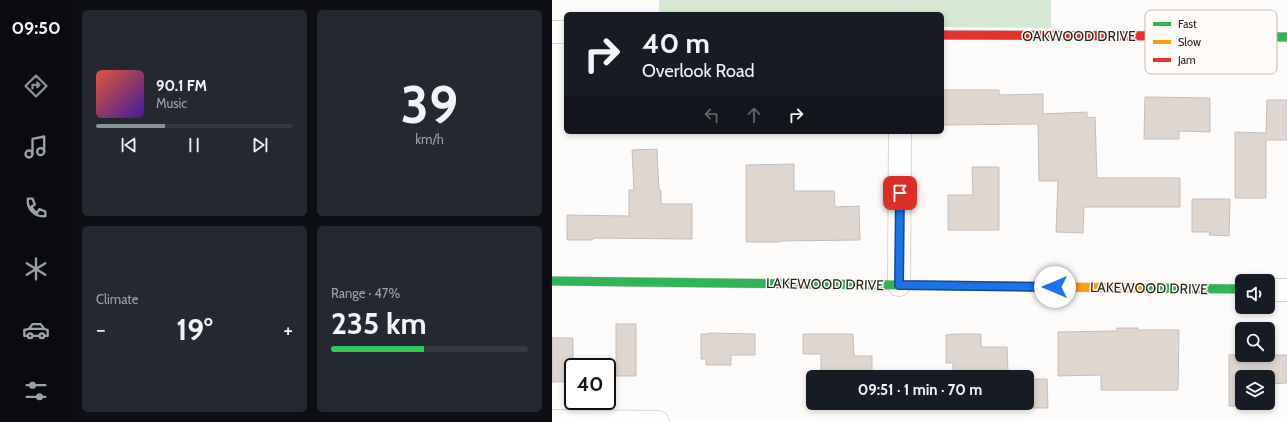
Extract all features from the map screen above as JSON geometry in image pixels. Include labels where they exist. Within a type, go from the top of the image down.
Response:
[{"type":"street","points":[[552,32],[564,32]]},
{"type":"street","name":"OAKWOOD DRIVE","points":[[944,35],[1145,36]]},
{"type":"street","name":"OAKWOOD DRIVE","points":[[1277,37],[1287,37]]},
{"type":"street","points":[[899,285],[900,134]]},
{"type":"street","name":"LAKEWOOD DRIVE","points":[[552,281],[1235,289]]},
{"type":"street","points":[[1275,290],[1287,290]]},
{"type":"street","points":[[552,421],[658,422]]},
{"type":"path","points":[[899,0],[900,12]]},
{"type":"green space","points":[[659,0],[1051,0],[1051,28],[944,27],[944,12],[659,12]]},
{"type":"building","points":[[944,90],[999,90],[999,95],[1043,94],[1043,114],[1087,112],[1087,118],[1095,117],[1097,178],[1180,178],[1180,207],[1084,207],[1083,233],[1056,232],[1058,181],[1039,181],[1038,124],[944,125]]},
{"type":"building","points":[[1145,97],[1210,98],[1210,132],[1179,131],[1179,139],[1144,139]]},
{"type":"building","points":[[1267,100],[1287,100],[1287,140],[1266,140],[1266,198],[1235,198],[1235,132],[1266,133]]},
{"type":"building","points":[[657,149],[661,204],[692,204],[692,239],[593,238],[593,240],[567,240],[567,215],[629,216],[629,190],[634,190],[632,150]]},
{"type":"building","points":[[794,164],[794,191],[834,191],[835,207],[859,206],[860,240],[746,242],[746,165]]},
{"type":"building","points":[[972,167],[999,167],[999,230],[948,230],[948,195],[973,195]]},
{"type":"building","points":[[1192,199],[1230,199],[1229,236],[1209,235],[1210,232],[1192,232]]},
{"type":"building","points":[[616,324],[636,324],[636,376],[616,376]]},
{"type":"building","points":[[1117,328],[1138,328],[1138,330],[1179,330],[1178,390],[1101,390],[1101,375],[1058,376],[1058,332],[1117,331]]},
{"type":"building","points":[[701,334],[755,334],[755,355],[731,355],[731,365],[706,365],[706,359],[701,359]]},
{"type":"building","points":[[803,334],[853,334],[854,356],[872,356],[872,370],[821,370],[821,354],[803,354]]},
{"type":"building","points":[[981,334],[981,347],[1007,347],[1008,370],[953,370],[953,363],[946,363],[946,335]]},
{"type":"building","points":[[552,338],[573,338],[573,358],[564,358],[564,381],[552,382]]},
{"type":"building","points":[[1229,355],[1235,355],[1235,362],[1275,362],[1275,355],[1287,355],[1287,383],[1275,384],[1275,370],[1235,370],[1235,406],[1229,406]]},
{"type":"building","points":[[1034,379],[1047,379],[1048,408],[1034,408]]},
{"type":"traffic: fast","points":[[1277,37],[1287,37]]},
{"type":"traffic: fast","points":[[552,281],[903,285]]},
{"type":"traffic: fast","points":[[1137,288],[1235,289]]},
{"type":"traffic: slow","points":[[903,285],[1137,288]]},
{"type":"traffic: jam","points":[[944,35],[1145,36]]},
{"type":"route","points":[[900,193],[899,285],[1055,287]]}]
